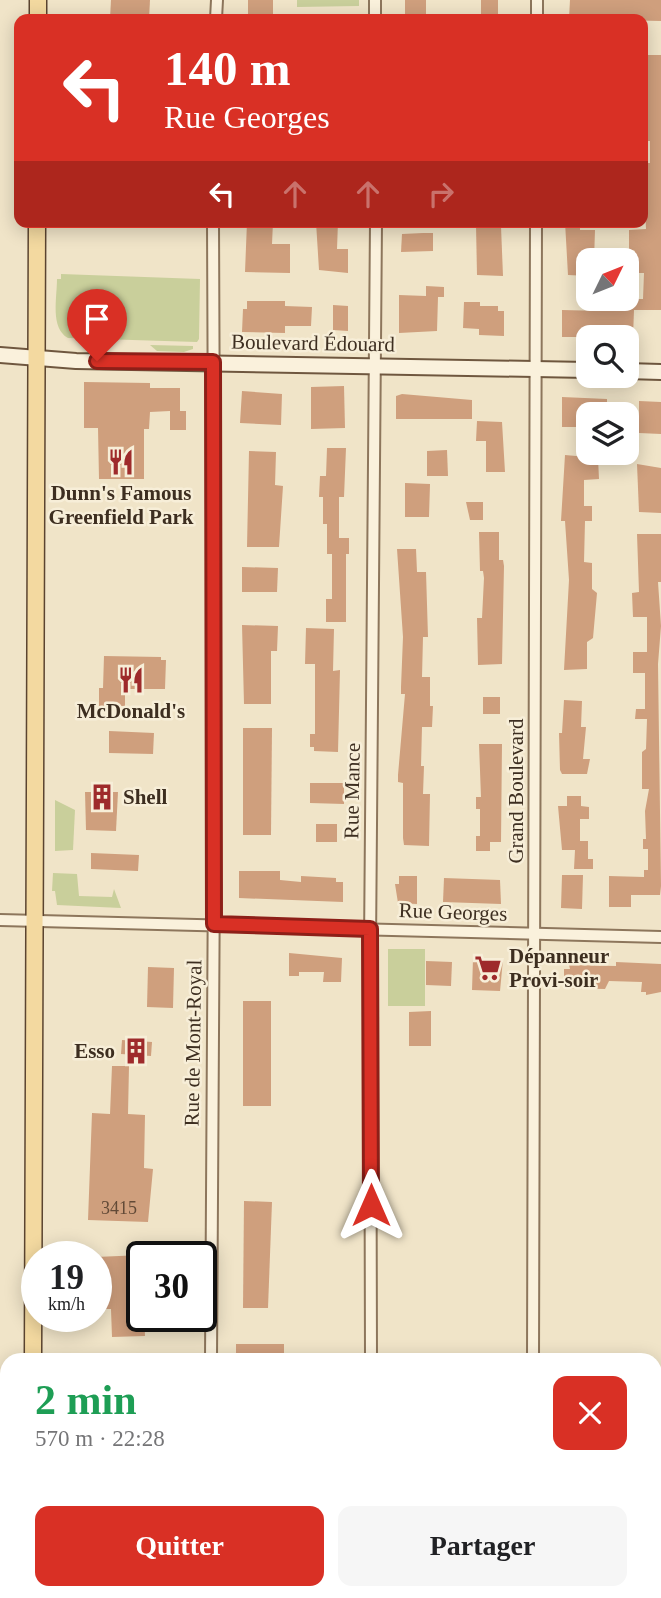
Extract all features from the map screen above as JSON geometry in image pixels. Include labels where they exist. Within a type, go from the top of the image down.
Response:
[{"type":"main road","points":[[33,1353],[37,228]]},
{"type":"street","name":"Rue de Mont-Royal","points":[[211,1353],[214,924],[213,228]]},
{"type":"street","name":"Rue Mance","points":[[371,1353],[370,929],[377,366],[376,228]]},
{"type":"street","name":"Grand Boulevard","points":[[533,1353],[537,228]]},
{"type":"street","name":"Boulevard Édouard","points":[[0,355],[37,359],[576,370]]},
{"type":"street","points":[[639,371],[661,372]]},
{"type":"street","name":"Rue Georges","points":[[0,920],[661,937]]},
{"type":"green space","points":[[297,0],[359,0],[359,6],[297,7]]},
{"type":"green space","points":[[61,274],[200,279],[199,339],[197,342],[68,338],[62,333],[57,320],[57,279],[61,279]]},
{"type":"green space","points":[[150,345],[193,346],[193,349],[184,352],[157,351]]},
{"type":"green space","points":[[55,800],[75,810],[73,850],[55,851]]},
{"type":"green space","points":[[53,873],[77,874],[79,896],[112,897],[114,889],[121,908],[57,905],[55,891],[52,891]]},
{"type":"green space","points":[[388,949],[425,949],[425,1006],[388,1006]]},
{"type":"building","points":[[111,0],[150,0],[149,14],[110,14]]},
{"type":"building","points":[[248,0],[273,0],[273,14],[248,14]]},
{"type":"building","points":[[405,0],[426,0],[426,14],[405,14]]},
{"type":"building","points":[[481,0],[498,0],[498,14],[481,14]]},
{"type":"building","points":[[570,0],[661,0],[661,21],[648,21],[648,14],[569,14]]},
{"type":"building","points":[[648,55],[661,55],[661,310],[639,310],[639,299],[643,299],[644,273],[639,273],[639,248],[629,248],[629,230],[648,228]]},
{"type":"building","points":[[247,228],[273,228],[272,244],[290,244],[290,273],[245,272]]},
{"type":"building","points":[[316,228],[338,228],[337,249],[348,249],[348,273],[319,270]]},
{"type":"building","points":[[476,228],[501,228],[503,276],[477,275]]},
{"type":"building","points":[[565,228],[595,230],[594,248],[576,248],[576,275],[568,275]]},
{"type":"building","points":[[433,233],[433,251],[401,252],[402,234]]},
{"type":"building","points":[[426,286],[444,287],[444,297],[438,297],[437,331],[399,333],[399,295],[426,296]]},
{"type":"building","points":[[247,301],[285,301],[285,306],[312,307],[311,326],[285,326],[285,333],[242,332],[243,309],[247,309]]},
{"type":"building","points":[[464,302],[480,302],[480,306],[498,306],[498,311],[504,311],[504,336],[479,335],[479,329],[463,328]]},
{"type":"building","points":[[333,305],[348,306],[348,331],[333,330]]},
{"type":"building","points":[[562,310],[634,312],[633,325],[576,325],[576,337],[562,337]]},
{"type":"building","points":[[84,382],[150,383],[150,388],[180,388],[180,411],[186,411],[186,430],[170,430],[170,411],[150,412],[149,429],[144,429],[144,479],[99,479],[98,428],[84,428]]},
{"type":"building","points":[[344,386],[345,428],[311,429],[311,387]]},
{"type":"building","points":[[242,391],[282,394],[281,425],[240,423]]},
{"type":"building","points":[[402,394],[472,400],[472,419],[396,419],[396,396]]},
{"type":"building","points":[[562,397],[607,399],[607,402],[576,402],[576,427],[562,427]]},
{"type":"building","points":[[639,402],[661,402],[661,434],[639,433]]},
{"type":"building","points":[[477,421],[502,422],[505,472],[486,472],[486,441],[476,441]]},
{"type":"building","points":[[327,448],[346,448],[344,497],[339,497],[339,538],[349,538],[349,554],[346,554],[346,622],[326,622],[326,599],[332,599],[332,554],[327,554],[327,524],[323,524],[323,497],[319,497],[320,476],[326,476]]},
{"type":"building","points":[[447,450],[448,476],[427,476],[427,451]]},
{"type":"building","points":[[249,451],[276,452],[275,485],[283,486],[279,547],[247,547]]},
{"type":"building","points":[[565,455],[576,456],[576,465],[598,465],[599,479],[584,480],[584,506],[592,506],[592,521],[585,521],[584,562],[592,563],[592,589],[597,593],[593,638],[587,642],[587,669],[564,670],[569,580],[565,521],[561,521]]},
{"type":"building","points":[[637,465],[661,468],[661,513],[639,512]]},
{"type":"building","points":[[405,483],[430,484],[429,517],[405,517]]},
{"type":"building","points":[[466,502],[483,502],[483,520],[470,520]]},
{"type":"building","points":[[479,532],[499,532],[499,560],[503,560],[504,566],[502,664],[478,665],[477,618],[482,618],[484,578],[483,571],[480,571]]},
{"type":"building","points":[[637,534],[661,534],[661,582],[658,582],[661,626],[658,664],[661,886],[660,895],[631,895],[631,907],[609,907],[609,876],[644,877],[644,870],[648,870],[648,849],[643,849],[643,839],[646,839],[645,811],[649,789],[642,789],[642,752],[646,749],[647,719],[635,719],[636,709],[645,709],[645,673],[633,673],[633,652],[647,652],[647,617],[633,617],[632,593],[639,592]]},
{"type":"building","points":[[397,549],[416,549],[417,572],[426,572],[428,637],[423,637],[422,677],[430,677],[430,706],[433,706],[432,727],[422,727],[421,766],[424,766],[423,794],[430,794],[429,846],[404,845],[403,838],[403,783],[398,782],[398,775],[405,694],[401,694],[403,637]]},
{"type":"building","points":[[242,567],[278,568],[277,592],[242,592]]},
{"type":"building","points":[[242,625],[278,626],[277,651],[271,651],[271,704],[244,704]]},
{"type":"building","points":[[306,628],[334,629],[333,671],[340,670],[338,752],[314,751],[314,747],[310,747],[310,734],[315,734],[315,664],[305,664]]},
{"type":"building","points":[[104,656],[161,657],[161,660],[166,660],[165,689],[125,689],[125,706],[99,706],[99,688],[103,688]]},
{"type":"building","points":[[483,697],[500,697],[500,714],[483,714]]},
{"type":"building","points":[[564,700],[582,701],[581,727],[586,727],[583,759],[590,759],[587,774],[562,774],[560,770],[559,733],[562,733]]},
{"type":"building","points":[[243,728],[272,728],[271,835],[243,835]]},
{"type":"building","points":[[109,731],[154,733],[153,754],[109,753]]},
{"type":"building","points":[[479,744],[502,744],[501,842],[490,842],[490,851],[476,851],[476,836],[480,836],[480,809],[476,809],[476,797],[481,797]]},
{"type":"building","points":[[310,783],[344,783],[344,804],[310,803]]},
{"type":"building","points":[[85,792],[118,792],[116,831],[86,830]]},
{"type":"building","points":[[567,796],[581,796],[581,806],[589,807],[589,819],[580,819],[580,841],[588,841],[588,859],[593,859],[593,869],[574,869],[575,850],[562,850],[558,806],[567,806]]},
{"type":"building","points":[[316,824],[337,824],[337,842],[316,842]]},
{"type":"building","points":[[91,853],[139,855],[138,871],[91,869]]},
{"type":"building","points":[[239,871],[280,871],[280,880],[301,882],[301,876],[336,878],[336,882],[343,882],[343,902],[239,898]]},
{"type":"building","points":[[562,875],[583,875],[582,909],[561,908]]},
{"type":"building","points":[[399,876],[417,876],[417,904],[398,903],[395,884],[399,884]]},
{"type":"building","points":[[444,878],[500,880],[501,904],[443,902]]},
{"type":"building","points":[[289,953],[342,958],[341,982],[323,982],[324,972],[299,972],[299,976],[289,976]]},
{"type":"building","name":"Dépanneur Provi-soir","points":[[473,958],[503,959],[500,991],[472,990]]},
{"type":"building","points":[[426,961],[452,962],[451,986],[426,985]]},
{"type":"building","points":[[616,962],[661,964],[661,992],[646,995],[646,992],[641,992],[642,982],[609,981],[605,989],[564,988],[564,969],[570,969],[569,965],[616,966]]},
{"type":"building","name":"Esso","points":[[148,967],[174,968],[173,1008],[147,1007]]},
{"type":"building","points":[[243,1001],[271,1001],[271,1106],[243,1106]]},
{"type":"building","points":[[431,1011],[431,1046],[409,1046],[409,1012]]},
{"type":"building","name":"Esso","points":[[122,1040],[152,1042],[151,1056],[121,1054]]},
{"type":"building","points":[[112,1066],[129,1066],[128,1114],[145,1115],[144,1168],[153,1169],[148,1222],[88,1220],[92,1113],[110,1114]]},
{"type":"building","points":[[244,1201],[272,1202],[268,1308],[243,1308]]},
{"type":"building","points":[[112,1256],[126,1256],[126,1332],[145,1332],[145,1336],[112,1337]]},
{"type":"building","points":[[236,1344],[284,1344],[284,1353],[236,1353]]},
{"type":"place","name":"Dunn's Famous Greenfield Park","points":[[121,462]]},
{"type":"place","name":"McDonald's","points":[[131,680]]},
{"type":"place","name":"Shell","points":[[102,797]]},
{"type":"place","name":"Dépanneur Provi-soir","points":[[488,968]]},
{"type":"place","name":"Esso","points":[[136,1051]]},
{"type":"route","points":[[97,361],[213,362],[214,924],[370,929],[371,1205]]}]
